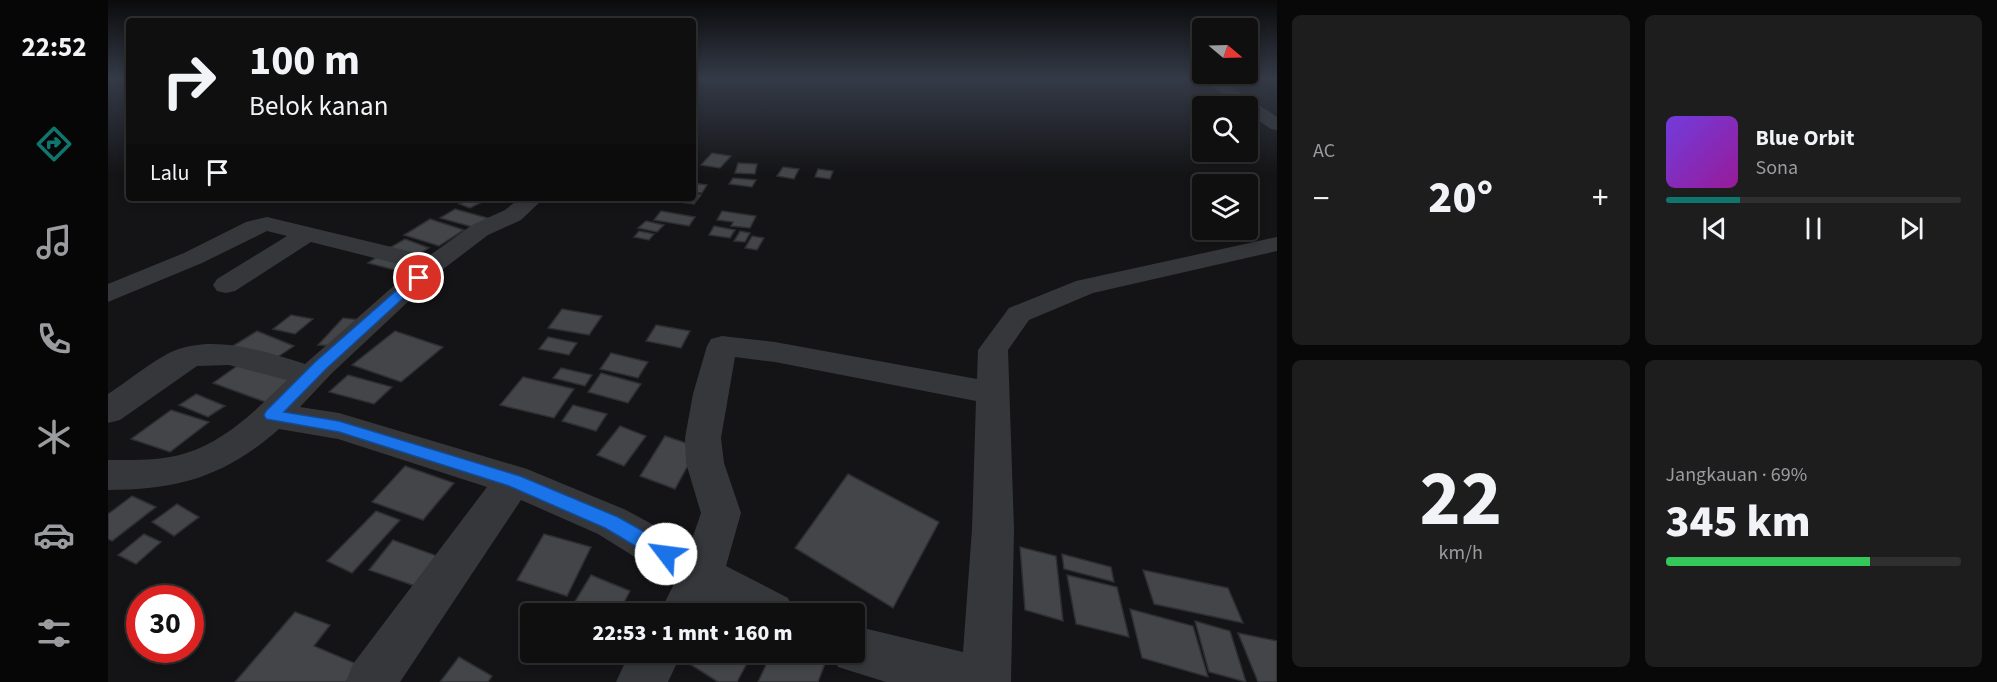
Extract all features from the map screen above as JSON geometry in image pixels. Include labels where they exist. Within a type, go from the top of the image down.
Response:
[{"type":"street","points":[[1254,110],[1277,125]]},
{"type":"street","points":[[108,475],[156,474],[193,467],[251,433],[310,376],[433,265],[480,230],[513,215],[529,201]]},
{"type":"street","points":[[108,294],[193,258],[254,227],[267,224],[433,265]]},
{"type":"street","points":[[226,285],[307,234]]},
{"type":"street","points":[[865,652],[984,682],[993,529],[993,350],[1019,314],[1085,286],[1277,244]]},
{"type":"street","points":[[688,603],[702,575],[721,513],[705,463],[703,438],[710,394],[722,346],[775,352],[993,393]]},
{"type":"street","points":[[108,411],[181,360],[194,356],[210,354],[243,357],[310,376]]},
{"type":"street","points":[[272,415],[339,426],[514,480],[612,522],[752,603]]},
{"type":"street","points":[[371,682],[514,480]]},
{"type":"street","points":[[641,682],[652,663]]},
{"type":"building","points":[[712,153],[731,156],[720,168],[701,165]]},
{"type":"building","points":[[738,163],[757,164],[755,174],[735,173]]},
{"type":"building","points":[[783,167],[799,169],[794,179],[777,176]]},
{"type":"building","points":[[818,169],[833,171],[830,179],[815,177]]},
{"type":"building","points":[[733,178],[756,180],[752,187],[729,184]]},
{"type":"building","points":[[696,183],[707,185],[702,193],[696,192]]},
{"type":"building","points":[[696,194],[701,195],[694,204],[671,201],[696,201]]},
{"type":"building","points":[[465,201],[484,201],[470,208],[459,204]]},
{"type":"building","points":[[455,209],[491,219],[476,228],[440,218]]},
{"type":"building","points":[[661,211],[695,217],[689,226],[654,220]]},
{"type":"building","points":[[722,211],[756,216],[750,228],[731,226],[733,222],[717,220]]},
{"type":"building","points":[[430,219],[464,230],[439,246],[404,235]]},
{"type":"building","points":[[646,221],[664,225],[657,232],[638,228]]},
{"type":"building","points":[[714,226],[735,230],[730,238],[709,235]]},
{"type":"building","points":[[639,231],[654,234],[649,240],[634,237]]},
{"type":"building","points":[[740,231],[750,233],[745,242],[734,241]]},
{"type":"building","points":[[752,236],[764,238],[757,250],[745,248]]},
{"type":"building","points":[[405,239],[429,248],[413,257],[389,248]]},
{"type":"building","points":[[383,253],[414,261],[399,271],[368,263]]},
{"type":"building","points":[[562,309],[602,316],[589,335],[548,328]]},
{"type":"building","points":[[291,315],[313,319],[295,334],[273,329]]},
{"type":"building","points":[[343,318],[362,320],[338,346],[318,345]]},
{"type":"building","points":[[656,325],[690,331],[681,348],[646,341]]},
{"type":"building","points":[[257,331],[294,346],[270,362],[233,346]]},
{"type":"building","points":[[395,331],[443,347],[401,382],[352,365]]},
{"type":"building","points":[[548,337],[577,343],[569,355],[539,349]]},
{"type":"building","points":[[611,353],[648,362],[638,378],[600,369]]},
{"type":"building","points":[[244,361],[298,380],[268,403],[213,383]]},
{"type":"building","points":[[561,368],[592,375],[585,386],[553,378]]},
{"type":"building","points":[[601,373],[641,384],[628,403],[588,392]]},
{"type":"building","points":[[348,375],[392,387],[374,404],[329,392]]},
{"type":"building","points":[[523,377],[574,389],[554,418],[500,405]]},
{"type":"building","points":[[196,394],[225,406],[208,417],[179,405]]},
{"type":"building","points":[[573,405],[607,414],[596,431],[562,421]]},
{"type":"building","points":[[171,410],[209,422],[170,452],[131,439]]},
{"type":"building","points":[[620,426],[646,436],[624,466],[597,455]]},
{"type":"building","points":[[665,436],[698,447],[675,489],[640,476]]},
{"type":"building","points":[[405,466],[454,483],[423,520],[372,502]]},
{"type":"building","points":[[848,474],[939,522],[893,608],[795,548]]},
{"type":"building","points":[[132,496],[156,507],[112,541],[108,539],[108,514]]},
{"type":"building","points":[[177,504],[199,517],[174,536],[152,522]]},
{"type":"building","points":[[376,511],[400,520],[352,573],[327,561]]},
{"type":"building","points":[[144,534],[161,542],[136,564],[118,555]]},
{"type":"building","points":[[544,534],[591,547],[567,596],[517,580]]},
{"type":"building","points":[[393,540],[440,557],[418,587],[369,570]]},
{"type":"building","points":[[1020,547],[1056,556],[1063,621],[1025,610]]},
{"type":"building","points":[[1062,554],[1111,567],[1114,582],[1064,569]]},
{"type":"building","points":[[1143,570],[1228,588],[1243,623],[1154,604]]},
{"type":"building","points":[[591,575],[630,591],[624,603],[574,603]]},
{"type":"building","points":[[1067,575],[1117,587],[1129,637],[1076,624]]},
{"type":"building","points":[[1130,609],[1193,626],[1208,677],[1142,658]]},
{"type":"building","points":[[295,612],[330,625],[314,646],[359,665],[346,682],[235,682]]},
{"type":"building","points":[[1195,621],[1230,631],[1246,682],[1209,672]]},
{"type":"building","points":[[1238,633],[1277,641],[1277,682],[1258,682]]},
{"type":"building","points":[[459,657],[492,676],[488,682],[440,682]]},
{"type":"building","points":[[688,663],[747,663],[737,682],[718,682]]},
{"type":"building","points":[[767,663],[825,663],[818,682],[758,682]]},
{"type":"route","points":[[419,278],[360,329],[272,415],[339,426],[514,480],[612,522],[666,554]]}]
